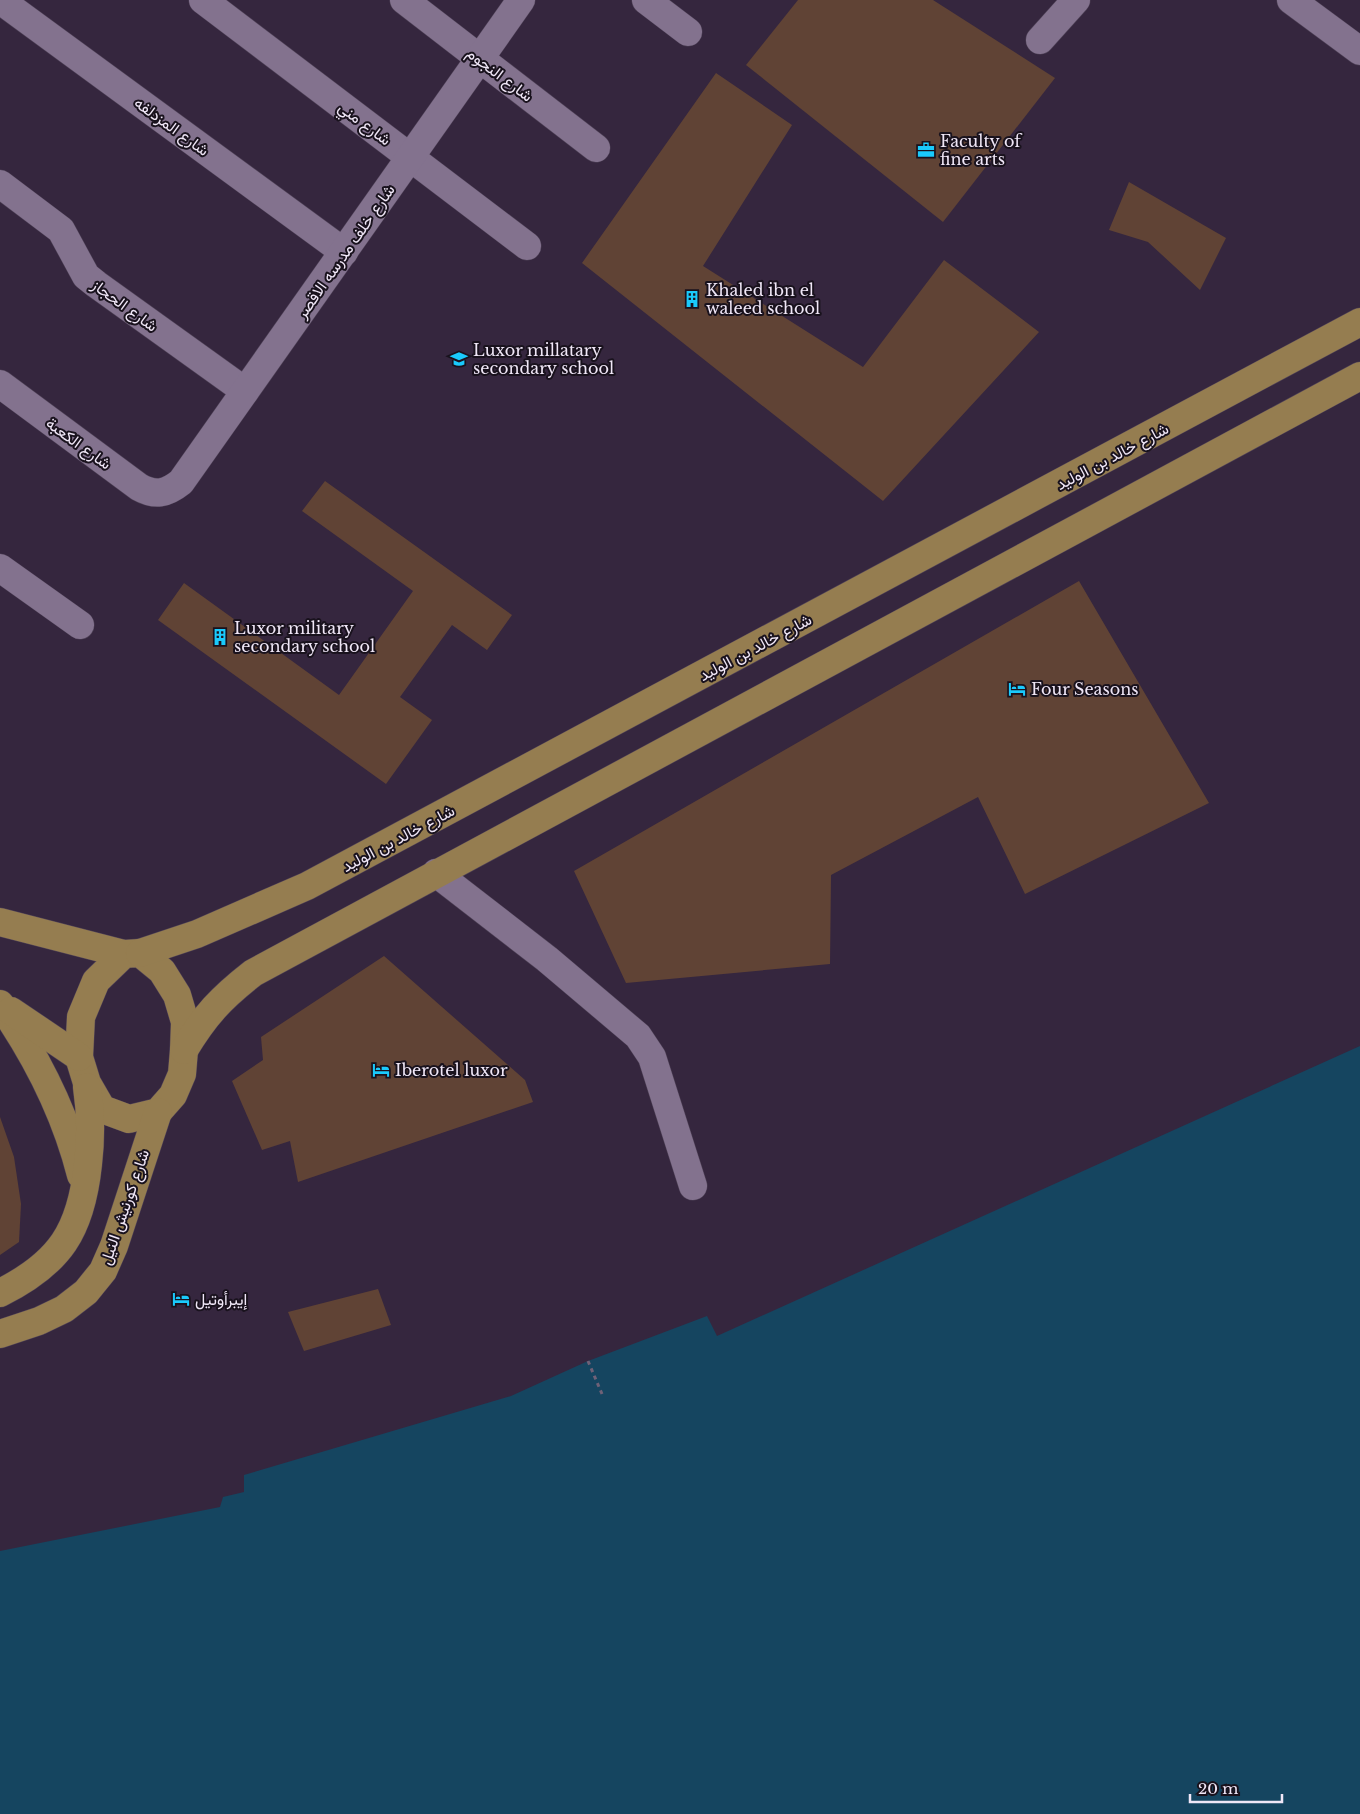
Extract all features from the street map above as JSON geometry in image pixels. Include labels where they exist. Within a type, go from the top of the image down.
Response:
[{"type":"main road","name":"شارع خالد بن الوليد","points":[[132,953],[221,924],[307,886],[1360,322]]},
{"type":"main road","points":[[184,1050],[202,1020],[226,994],[253,973],[1360,376]]},
{"type":"main road","points":[[0,922],[132,953],[162,970],[177,995],[185,1022],[182,1074],[173,1096],[158,1112],[129,1119],[102,1108],[87,1083]]},
{"type":"main road","points":[[0,1293],[29,1278],[55,1255],[74,1226],[85,1193],[91,1124],[87,1083],[79,1057],[81,1017],[96,981],[132,953]]},
{"type":"main road","points":[[0,1003],[79,1057]]},
{"type":"main road","points":[[0,1003],[23,1036],[61,1112],[75,1152],[85,1193]]},
{"type":"main road","name":"شارع كورنيش النيل","points":[[0,1334],[39,1321],[64,1309],[86,1292],[103,1270],[114,1246],[158,1112]]},
{"type":"street","name":"شارع المزدلفه","points":[[0,0],[344,252]]},
{"type":"street","name":"شارع مني","points":[[203,0],[527,246]]},
{"type":"street","name":"شارع النجوم","points":[[404,0],[596,148]]},
{"type":"street","name":"شارع خلف مدرسه الاقصر","points":[[161,493],[171,490],[180,482],[521,0]]},
{"type":"street","points":[[646,0],[688,32]]},
{"type":"street","points":[[1040,40],[1076,0]]},
{"type":"street","points":[[1291,0],[1360,51]]},
{"type":"street","name":"شارع الحجاز","points":[[0,184],[62,230],[86,276],[245,391]]},
{"type":"street","name":"شارع الكعبة","points":[[0,384],[139,487],[149,492],[161,493]]},
{"type":"street","points":[[0,568],[80,625]]},
{"type":"street","points":[[436,873],[554,965],[638,1036],[652,1057],[693,1186]]},
{"type":"path","points":[[588,1361],[602,1394]]},
{"type":"water","points":[[1360,1046],[1360,1814],[0,1814],[0,1551],[220,1507],[223,1497],[244,1492],[244,1475],[511,1396],[588,1361],[707,1316],[717,1336]]},
{"type":"building","name":"Faculty of fine arts","points":[[798,0],[933,0],[1055,78],[943,222],[746,65]]},
{"type":"building","name":"Khaled ibn el waleed school","points":[[716,73],[792,125],[703,266],[863,367],[944,260],[1039,332],[883,501],[582,263]]},
{"type":"building","points":[[1129,182],[1226,238],[1200,290],[1148,242],[1109,230]]},
{"type":"building","name":"Luxor military secondary school","points":[[325,481],[512,615],[487,650],[452,625],[400,697],[432,720],[386,784],[158,620],[184,583],[339,695],[413,591],[302,511]]},
{"type":"building","name":"Four Seasons","points":[[1079,581],[1209,803],[1025,894],[978,797],[831,875],[830,964],[626,983],[574,871]]},
{"type":"building","name":"Iberotel luxor","points":[[384,956],[525,1080],[533,1102],[298,1182],[290,1141],[262,1150],[232,1081],[263,1060],[261,1037]]},
{"type":"building","points":[[0,1117],[14,1157],[21,1204],[19,1242],[0,1255]]},
{"type":"building","points":[[378,1289],[391,1325],[304,1351],[288,1312]]},
{"type":"place","name":"Faculty of fine arts","points":[[926,150]]},
{"type":"place","name":"Khaled ibn el waleed school","points":[[692,299]]},
{"type":"place","name":"Luxor millatary secondary school","points":[[459,359]]},
{"type":"place","name":"Luxor military secondary school","points":[[220,637]]},
{"type":"place","name":"Four Seasons","points":[[1017,689]]},
{"type":"place","name":"Iberotel luxor","points":[[381,1070]]},
{"type":"place","name":"إيبرأوتيل","points":[[181,1299]]}]
